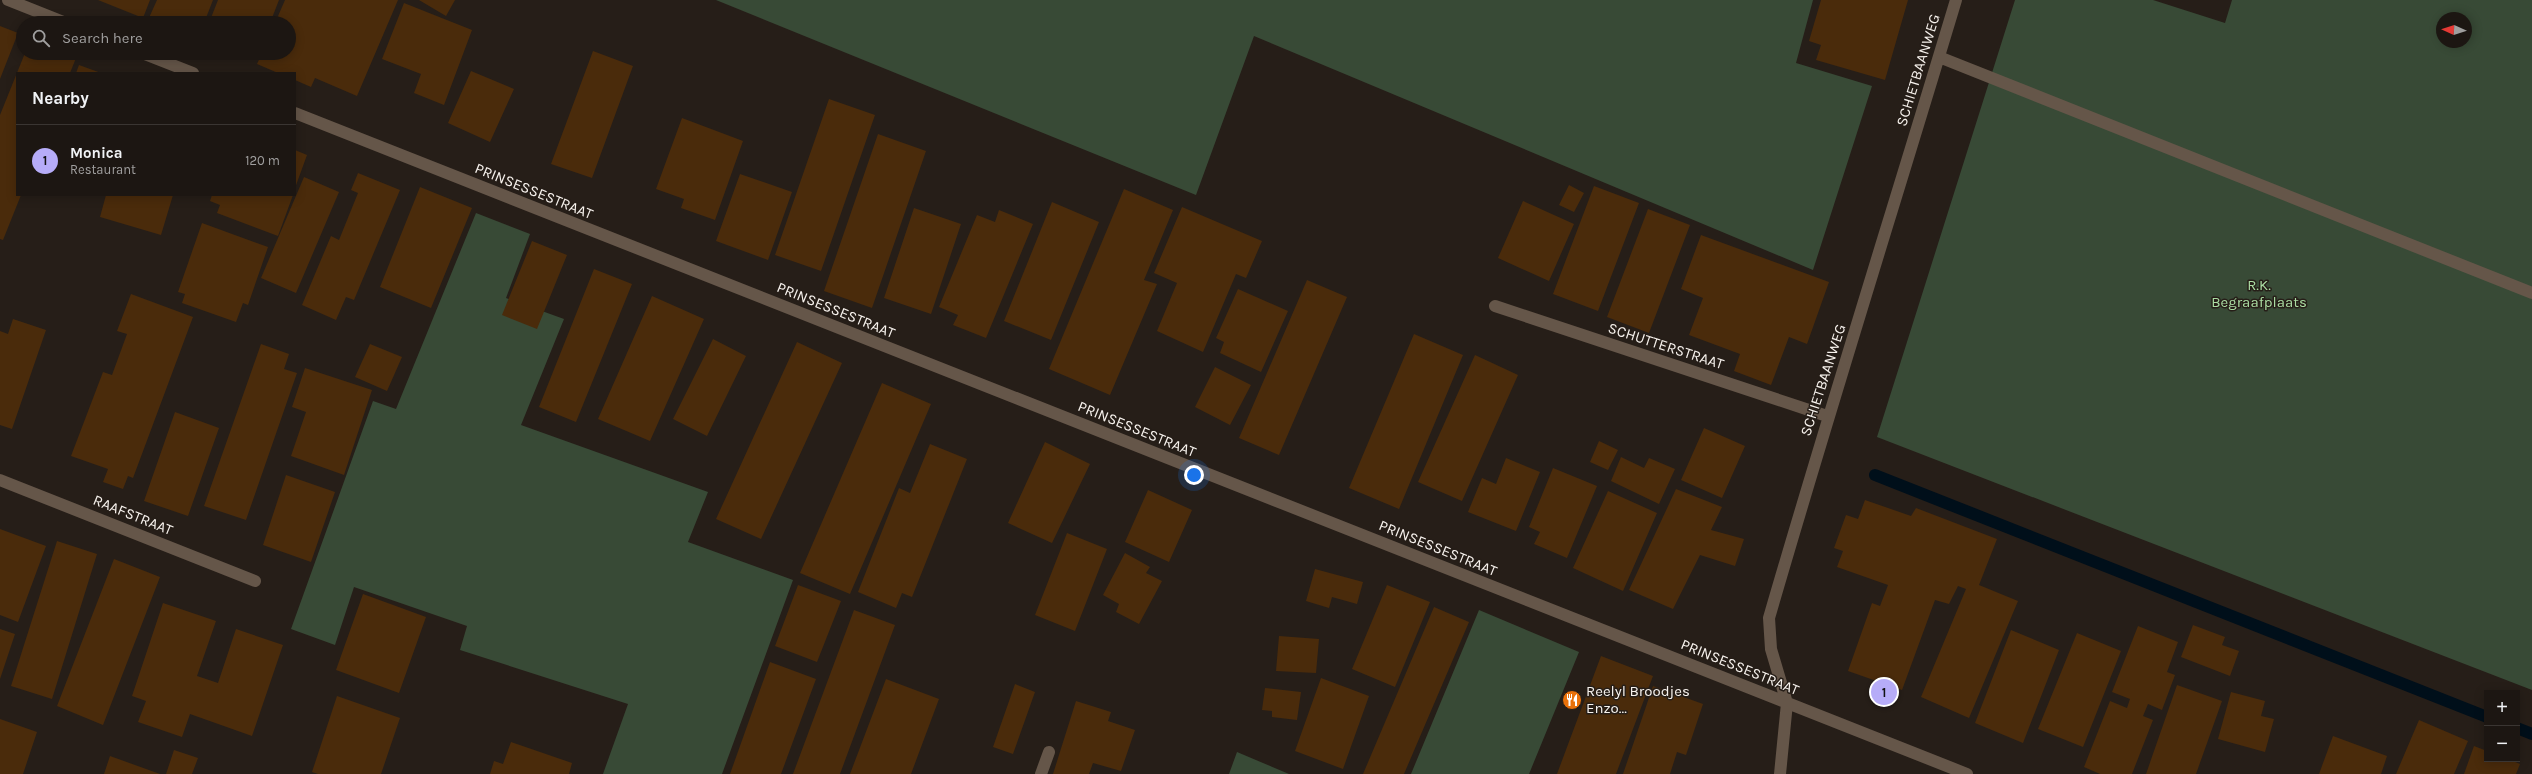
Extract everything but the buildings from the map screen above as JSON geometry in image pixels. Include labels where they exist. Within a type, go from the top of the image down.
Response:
[{"type":"street","points":[[8,0],[48,16]]},
{"type":"street","name":"SCHIETBAANWEG","points":[[1780,774],[1787,703],[1771,649],[1769,618],[1827,416],[1865,302],[1956,0]]},
{"type":"street","points":[[1939,57],[2532,293]]},
{"type":"street","points":[[160,60],[190,72]]},
{"type":"street","name":"PRINSESSESTRAAT","points":[[296,113],[1967,774]]},
{"type":"street","name":"SCHUTTERSTRAAT","points":[[1495,306],[1827,416]]},
{"type":"street","name":"RAAFSTRAAT","points":[[0,480],[255,581]]},
{"type":"street","points":[[1040,774],[1049,752]]},
{"type":"green space","points":[[716,0],[1813,0],[1796,63],[1872,86],[1813,270],[1254,36],[1196,195]]},
{"type":"green space","name":"R.K. Begraafplaats","points":[[2015,0],[2153,0],[2225,23],[2232,0],[2532,0],[2532,690],[1877,437]]},
{"type":"green space","points":[[476,213],[530,234],[506,298],[564,319],[521,425],[708,492],[688,542],[793,580],[722,774],[603,774],[628,704],[460,650],[467,626],[354,587],[335,645],[291,629],[373,401],[396,409]]},
{"type":"green space","points":[[1479,610],[1579,652],[1529,774],[1411,774]]},
{"type":"green space","points":[[1237,752],[1289,774],[1229,774]]},
{"type":"waterway","points":[[1875,475],[2484,716]]},
{"type":"waterway","points":[[2520,729],[2532,734]]},
{"type":"place","name":"Monica","points":[[1884,692]]},
{"type":"place","name":"Reelyl Broodjes Enzo...","points":[[1572,700]]}]
